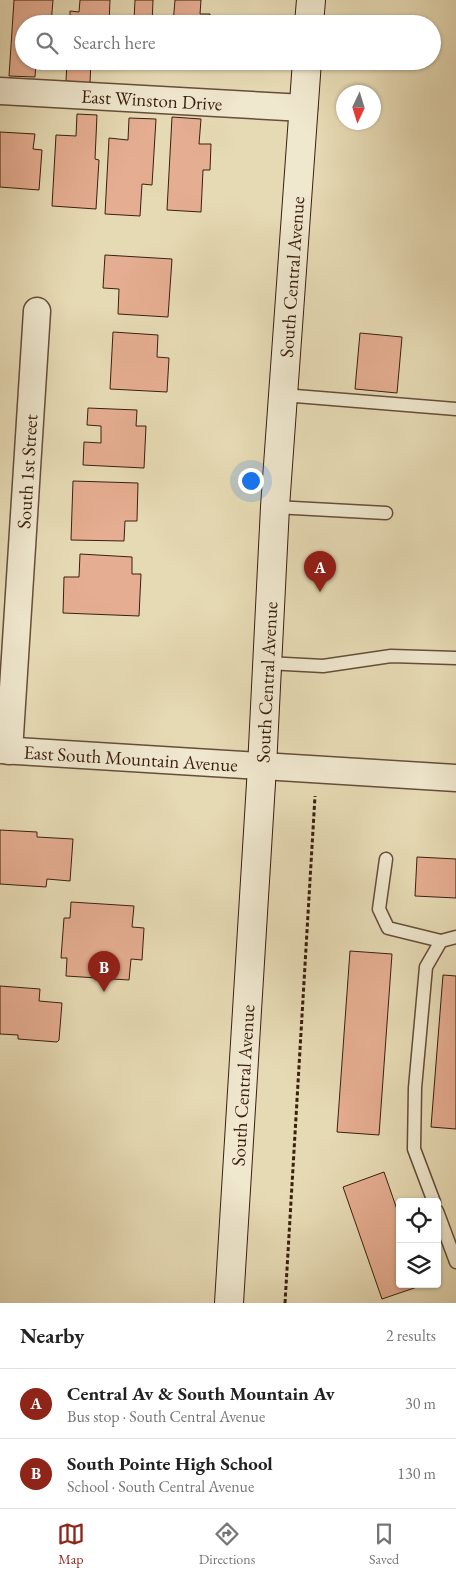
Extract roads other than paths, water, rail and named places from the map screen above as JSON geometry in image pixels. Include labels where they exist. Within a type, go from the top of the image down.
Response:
[{"type":"main road","points":[[310,15],[311,0]]},
{"type":"main road","name":"South Central Avenue","points":[[229,1303],[262,766],[275,506],[306,70]]},
{"type":"street","name":"East Winston Drive","points":[[0,91],[304,108]]},
{"type":"street","name":"South 1st Street","points":[[4,751],[37,311]]},
{"type":"street","name":"East South Mountain Avenue","points":[[4,751],[316,768],[456,778]]},
{"type":"lane","points":[[283,395],[456,409]]},
{"type":"lane","points":[[275,506],[386,513]]},
{"type":"lane","points":[[267,663],[323,666],[391,656],[456,658]]},
{"type":"lane","points":[[386,859],[379,909],[388,928],[442,941],[456,937]]},
{"type":"lane","points":[[432,1198],[414,1149],[415,1088],[426,967],[442,941]]},
{"type":"lane","points":[[441,1222],[456,1262]]},
{"type":"place","name":"Central Av & South Mountain Av","points":[[320,592]]},
{"type":"place","name":"South Pointe High School","points":[[104,992]]}]
